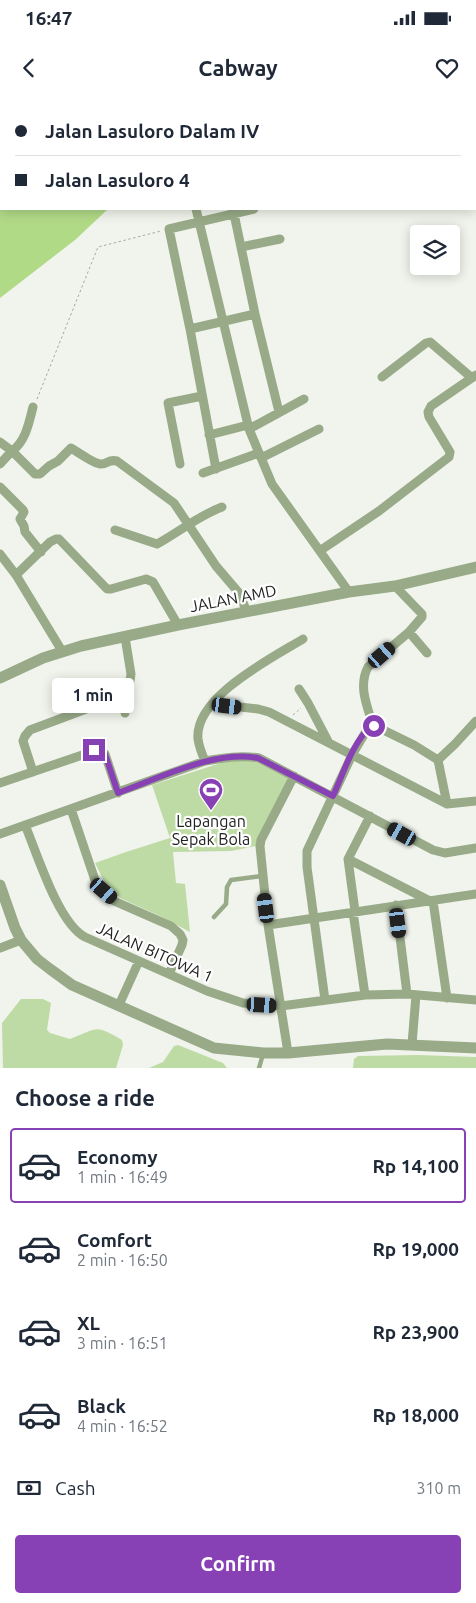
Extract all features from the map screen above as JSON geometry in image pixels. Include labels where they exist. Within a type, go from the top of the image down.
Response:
[{"type":"street","points":[[196,210],[249,427],[260,455],[272,484],[321,550],[349,592]]},
{"type":"street","points":[[216,469],[190,328],[168,229],[234,211],[255,314],[279,412]]},
{"type":"street","points":[[241,247],[280,239]]},
{"type":"street","points":[[190,328],[255,314]]},
{"type":"street","points":[[321,550],[379,511],[449,457],[450,452],[429,417],[428,410],[430,406],[474,377],[430,342],[426,343],[382,377]]},
{"type":"street","points":[[180,464],[168,403],[202,396]]},
{"type":"street","points":[[209,435],[249,427],[304,399]]},
{"type":"street","points":[[0,464],[24,438],[34,407]]},
{"type":"street","points":[[203,473],[260,455],[319,429]]},
{"type":"street","points":[[0,442],[35,474],[39,475],[58,461],[71,448],[97,463],[103,464],[110,460],[117,461],[171,500],[216,566],[239,594],[248,612]]},
{"type":"street","points":[[0,487],[23,510],[24,512],[20,520],[24,526],[24,532],[41,552]]},
{"type":"street","points":[[115,530],[155,544],[187,524],[222,507]]},
{"type":"street","points":[[16,575],[50,542],[59,539],[109,589],[146,579],[150,580],[156,586],[178,625]]},
{"type":"street","points":[[1,558],[16,575],[62,651]]},
{"type":"street","name":"JALAN AMD","points":[[0,678],[62,651],[178,625],[349,592],[395,586],[476,567]]},
{"type":"street","points":[[372,726],[363,686],[368,667],[408,632],[422,616],[395,586]]},
{"type":"street","points":[[408,632],[427,653]]},
{"type":"street","points":[[125,637],[131,674],[126,713]]},
{"type":"street","points":[[205,762],[198,736],[202,716],[207,709],[242,676],[302,639]]},
{"type":"street","points":[[299,689],[308,702],[329,743]]},
{"type":"street","points":[[33,772],[23,742],[30,730],[105,702],[127,696]]},
{"type":"street","points":[[212,704],[265,710],[447,804],[476,801]]},
{"type":"street","points":[[438,760],[476,721]]},
{"type":"street","points":[[325,1000],[306,867],[307,851],[352,755],[364,733],[372,726]]},
{"type":"street","points":[[372,726],[438,760],[447,804]]},
{"type":"street","points":[[0,783],[100,749],[105,754],[118,793]]},
{"type":"street","points":[[0,834],[205,762],[233,756],[246,756],[258,758],[294,776],[433,850],[445,853],[476,848]]},
{"type":"street","points":[[288,1053],[268,925],[260,846],[261,840],[294,776]]},
{"type":"street","points":[[71,809],[95,880],[104,891],[114,901],[171,926],[180,934],[183,940],[182,945],[169,974]]},
{"type":"street","points":[[365,995],[348,859],[370,816]]},
{"type":"street","name":"JALAN BITOWA 1","points":[[25,825],[54,895],[62,911],[77,931],[84,937],[227,999],[243,1003],[281,1006],[365,995],[411,994],[476,1000]]},
{"type":"street","points":[[348,859],[431,901]]},
{"type":"street","points":[[0,884],[15,928],[21,940],[37,959],[66,981],[214,1048],[263,1053],[288,1053],[369,1044],[412,1044],[476,1048]]},
{"type":"street","points":[[268,925],[476,894]]},
{"type":"street","points":[[431,901],[447,998]]},
{"type":"street","points":[[396,905],[411,994],[412,1044]]},
{"type":"street","points":[[0,948],[21,940]]},
{"type":"street","points":[[119,1005],[139,961]]},
{"type":"lane","points":[[214,917],[226,904],[227,887],[232,880],[262,876]]},
{"type":"lane","points":[[259,1068],[263,1053]]},
{"type":"path","points":[[34,407],[98,248],[168,229]]},
{"type":"path","points":[[287,720],[308,702]]},
{"type":"shaded area","points":[[0,210],[107,210],[75,240],[0,298]]},
{"type":"shaded area","points":[[254,760],[290,778],[256,846],[231,851],[173,852],[176,883],[185,884],[190,932],[122,899],[111,891],[95,863],[170,838],[152,785],[224,762]]},
{"type":"shaded area","points":[[21,999],[43,999],[51,1003],[47,1030],[50,1033],[70,1039],[96,1029],[122,1040],[123,1045],[116,1068],[3,1068],[2,1023]]},
{"type":"shaded area","points":[[178,1045],[223,1063],[227,1068],[149,1068],[163,1062],[174,1046]]},
{"type":"shaded area","points":[[419,1055],[476,1057],[476,1068],[353,1068],[354,1059],[358,1056]]},
{"type":"place","name":"Lapangan Sepak Bola","points":[[211,811]]},
{"type":"route","points":[[94,750],[103,750],[118,793],[205,762],[233,756],[246,756],[258,758],[333,796],[364,733],[371,726],[374,726]]}]
